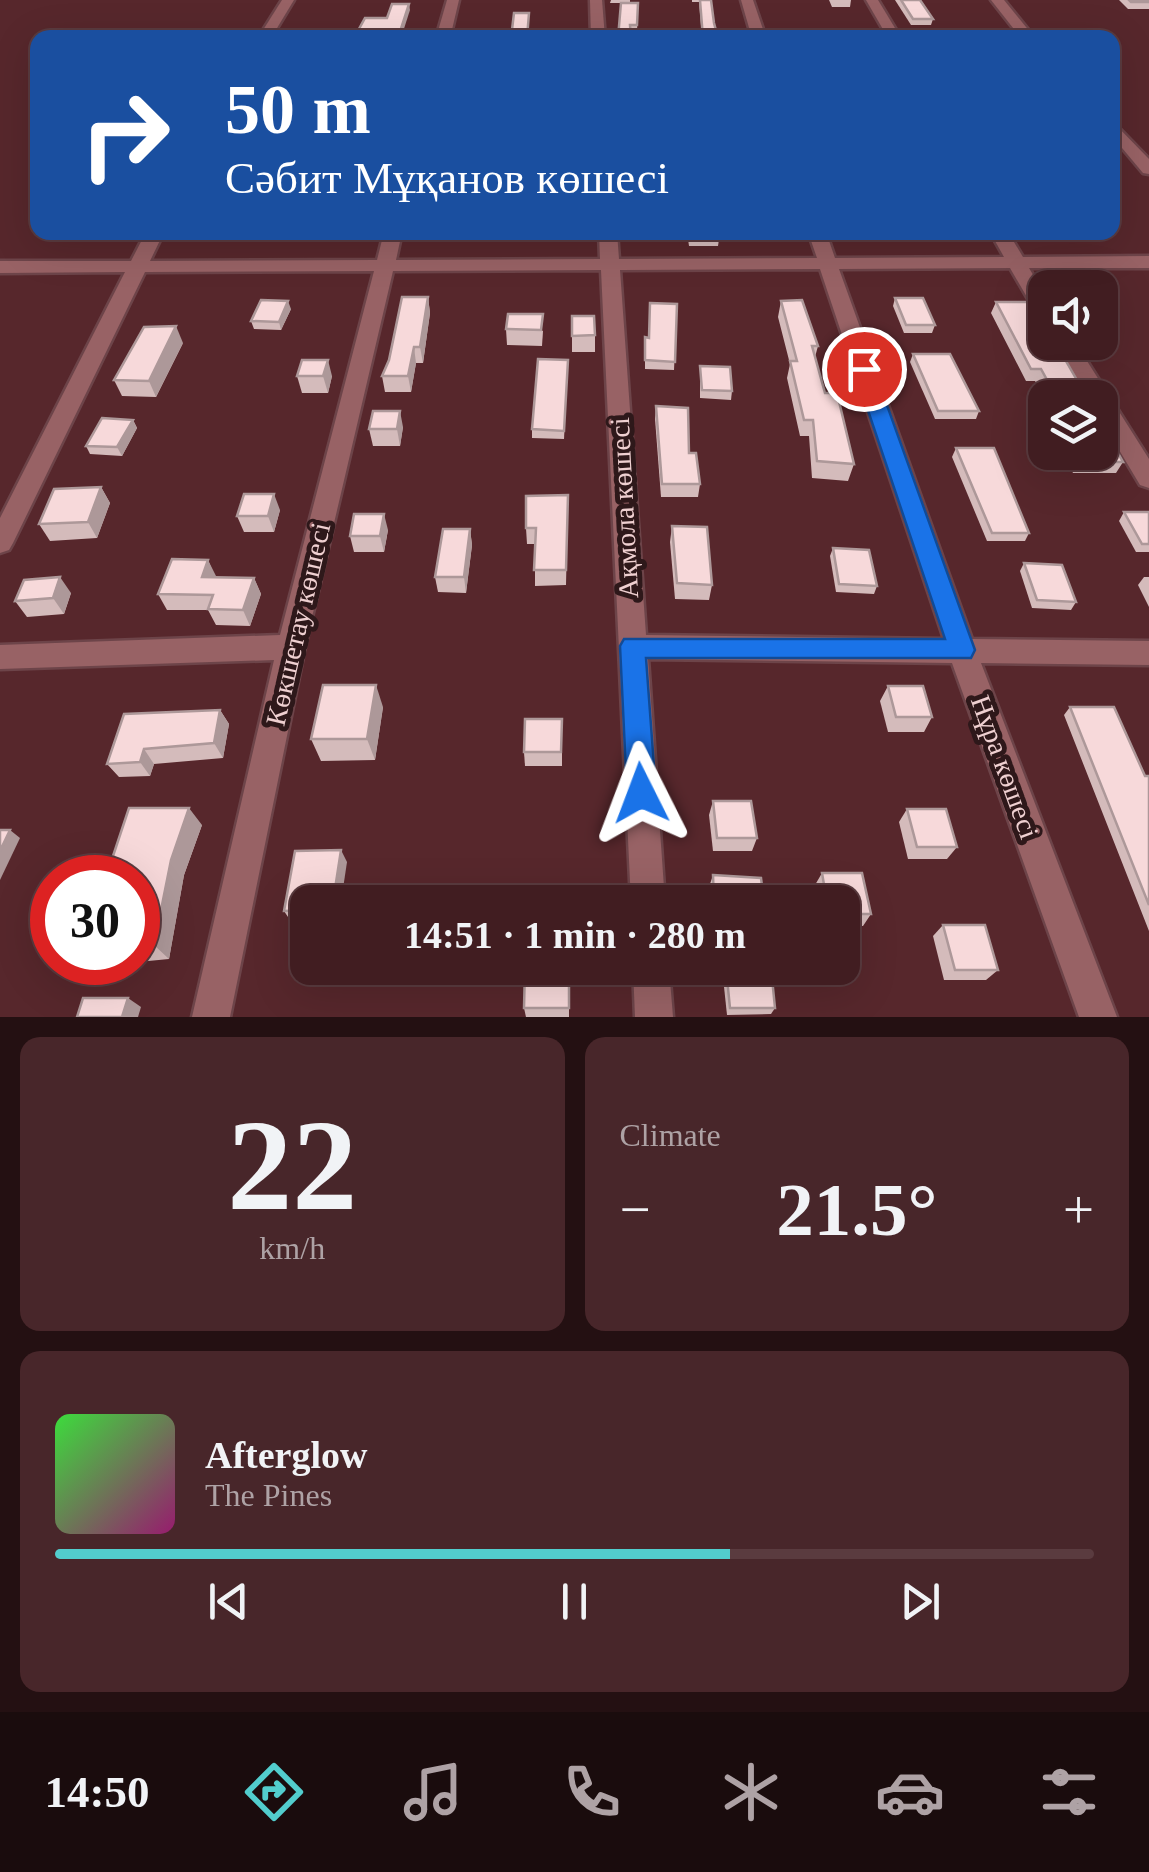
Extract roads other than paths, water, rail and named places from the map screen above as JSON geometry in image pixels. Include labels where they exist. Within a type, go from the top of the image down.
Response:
[{"type":"street","points":[[269,30],[288,0]]},
{"type":"street","points":[[445,30],[452,0]]},
{"type":"street","points":[[596,0],[598,30]]},
{"type":"street","points":[[748,0],[757,30]]},
{"type":"street","points":[[872,0],[890,30]]},
{"type":"street","points":[[998,0],[1022,30]]},
{"type":"street","points":[[1140,146],[1149,169]]},
{"type":"street","points":[[0,544],[151,240]]},
{"type":"street","name":"Көкшетау көшесі","points":[[211,1017],[291,647],[391,240]]},
{"type":"street","name":"Ақмола көшесі","points":[[608,240],[647,885]]},
{"type":"street","name":"Нұра көшесі","points":[[820,240],[962,650],[1098,1017]]},
{"type":"street","points":[[1002,240],[1028,285]]},
{"type":"street","points":[[0,267],[1149,262]]},
{"type":"street","points":[[1118,429],[1149,479]]},
{"type":"street","points":[[633,646],[1149,654]]},
{"type":"street","points":[[0,658],[291,647]]},
{"type":"street","points":[[653,985],[654,1017]]}]
